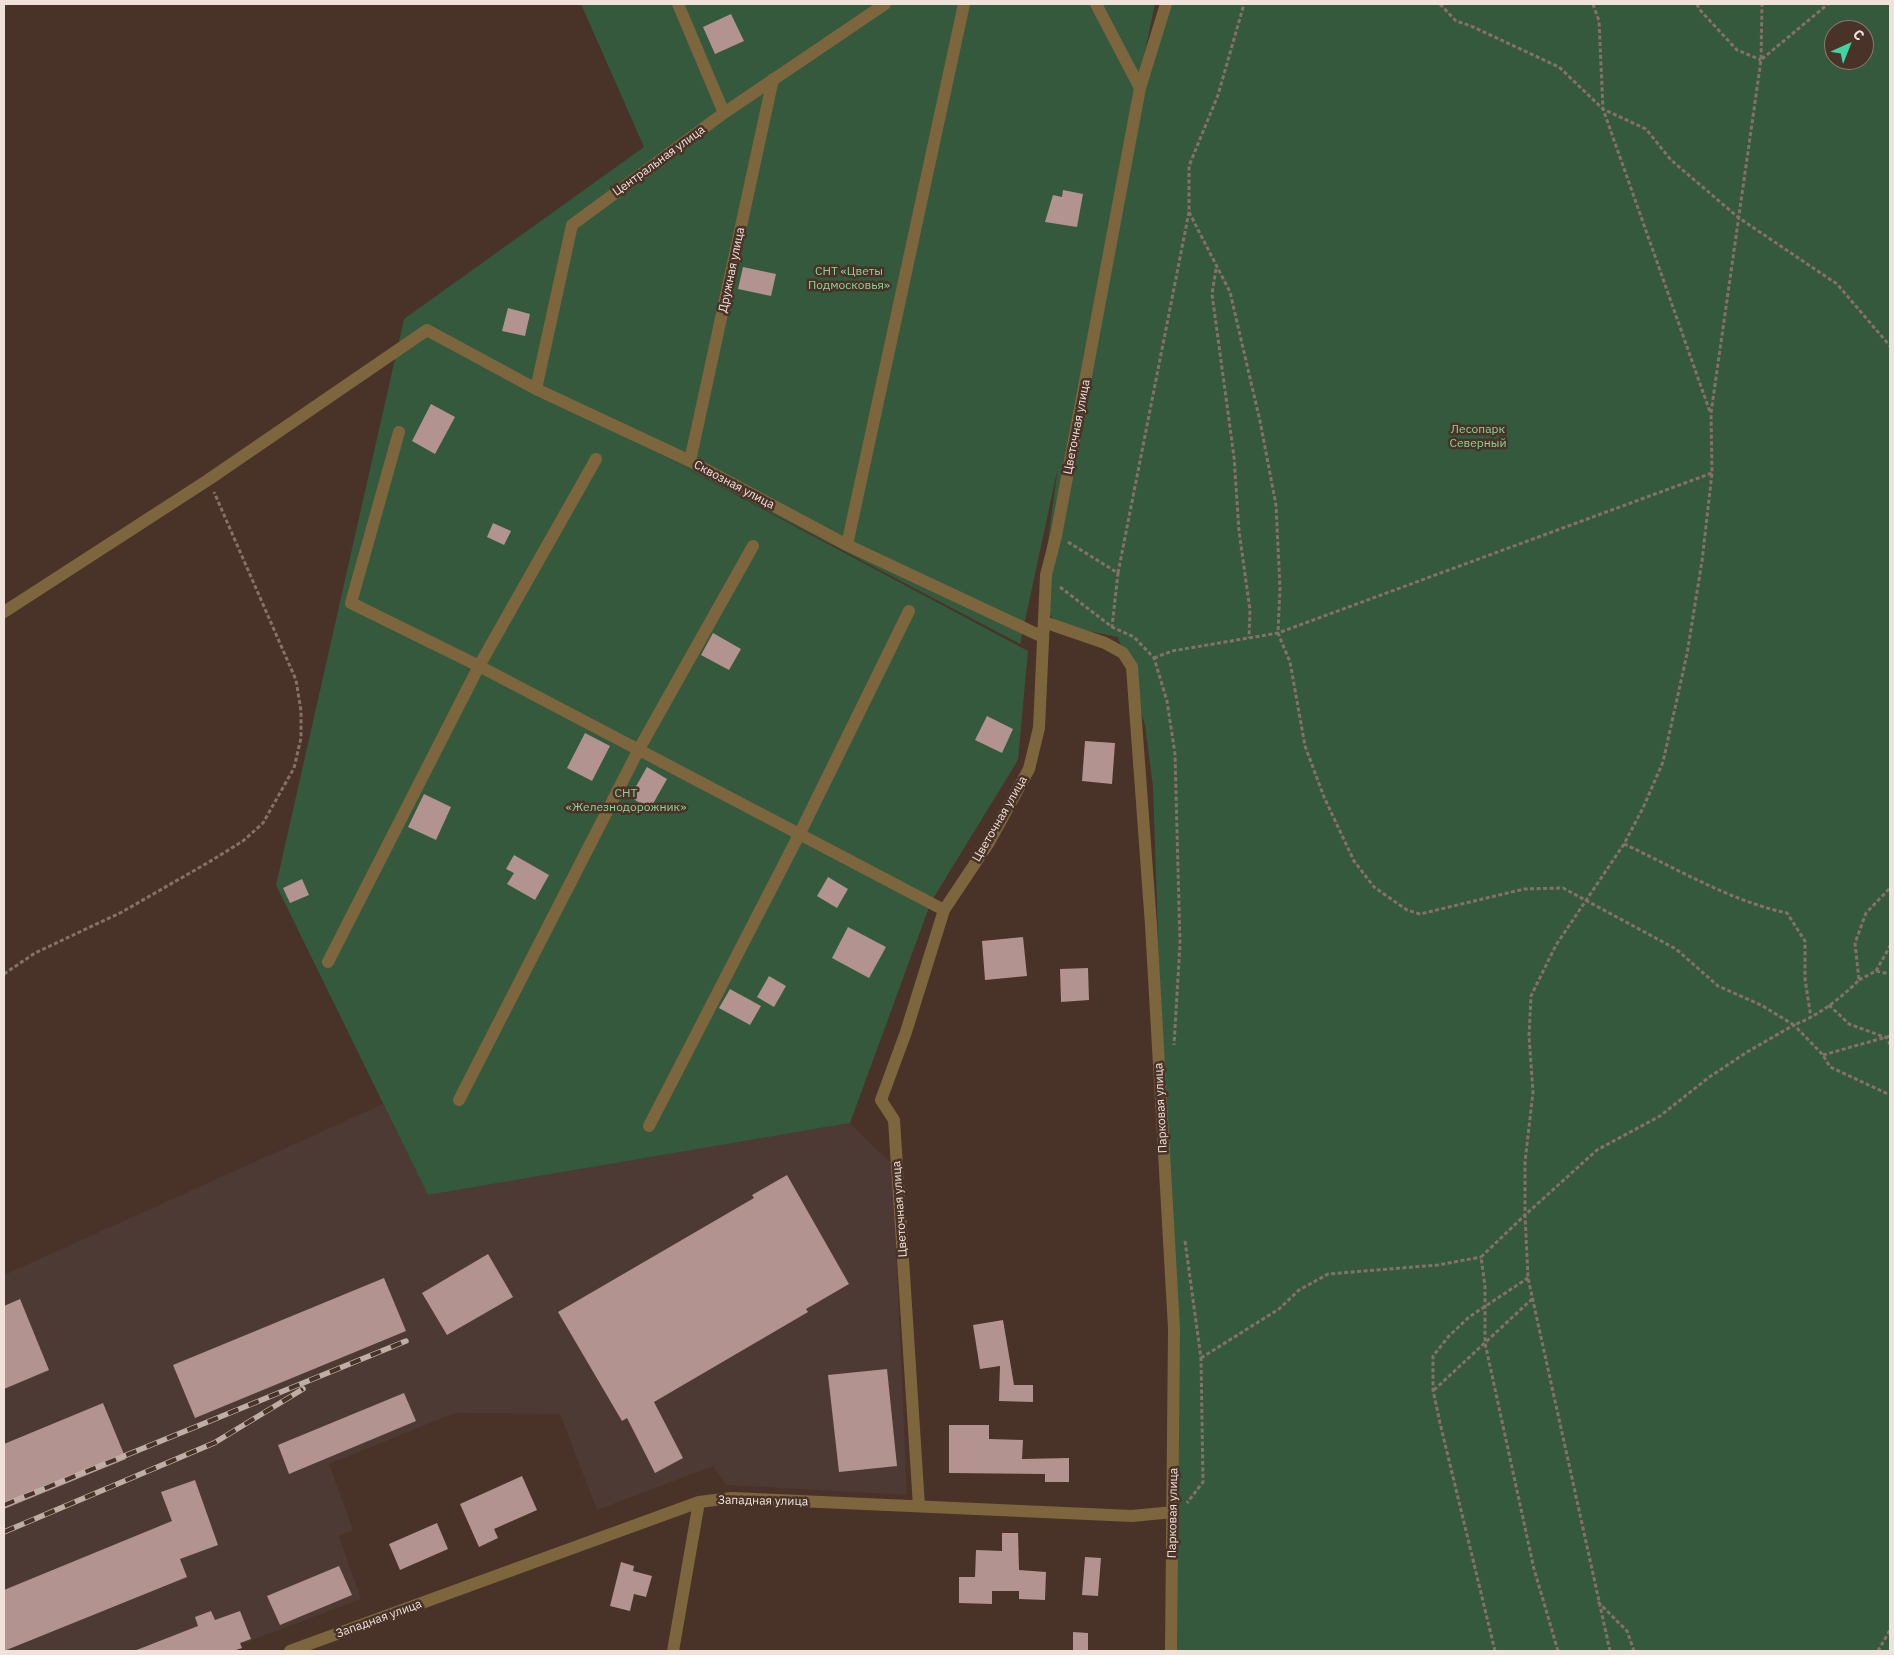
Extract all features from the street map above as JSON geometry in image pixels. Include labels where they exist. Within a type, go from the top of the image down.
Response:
[{"type":"street","points":[[678,4],[724,113]]},
{"type":"street","points":[[847,545],[964,4]]},
{"type":"street","points":[[1096,4],[1140,88]]},
{"type":"street","name":"Цветочная улица","points":[[919,1506],[894,1120],[881,1100],[906,1032],[944,910],[988,844],[1029,769],[1039,728],[1046,575],[1056,536],[1140,88],[1166,4]]},
{"type":"street","name":"Центральная улица","points":[[536,388],[572,225],[724,113],[880,5]]},
{"type":"street","name":"Дружная улица","points":[[690,462],[773,79]]},
{"type":"street","name":"Сквозная улица","points":[[208,480],[427,330],[536,388],[690,462],[847,545],[1043,637]]},
{"type":"street","points":[[399,432],[351,603],[479,666],[944,910]]},
{"type":"street","points":[[328,962],[479,666],[596,459]]},
{"type":"street","points":[[4,612],[208,480]]},
{"type":"street","points":[[459,1100],[639,749],[753,546]]},
{"type":"street","points":[[649,1126],[800,833],[909,611]]},
{"type":"street","name":"Парковая улица","points":[[1044,622],[1105,643],[1122,653],[1132,667],[1152,945],[1174,1328],[1171,1651]]},
{"type":"street","name":"Западная улица","points":[[290,1651],[699,1502],[732,1498],[1132,1516],[1173,1512]]},
{"type":"street","points":[[673,1651],[699,1502]]},
{"type":"path","points":[[1112,627],[1118,573],[1189,212],[1189,166],[1218,95],[1244,4]]},
{"type":"path","points":[[1440,4],[1456,21],[1471,26],[1559,67],[1603,109],[1646,129],[1672,160],[1739,218],[1837,284],[1890,346]]},
{"type":"path","points":[[1593,4],[1599,21],[1603,109],[1711,413]]},
{"type":"path","points":[[1697,4],[1698,9],[1737,50],[1761,60]]},
{"type":"path","points":[[1610,1651],[1597,1602],[1528,1278],[1525,1162],[1533,1092],[1529,1036],[1531,996],[1556,945],[1624,844],[1643,808],[1663,762],[1688,654],[1702,561],[1712,473],[1711,413],[1739,218],[1751,118],[1761,60],[1762,4]]},
{"type":"path","points":[[1761,60],[1828,4]]},
{"type":"path","points":[[1189,212],[1216,268],[1230,292],[1260,421],[1276,505],[1280,588],[1278,633],[1290,662],[1308,754],[1324,797],[1354,861],[1374,887],[1407,910],[1420,914],[1524,889],[1563,888],[1676,949],[1718,986],[1760,1005],[1794,1025],[1823,1055],[1830,1067],[1890,1095]]},
{"type":"path","points":[[1216,268],[1212,294],[1234,457],[1239,531],[1250,610],[1249,638]]},
{"type":"path","points":[[1154,658],[1172,651],[1278,633],[1712,473]]},
{"type":"path","points":[[4,974],[35,953],[122,912],[243,841],[263,823],[294,768],[301,738],[301,711],[296,680],[208,480]]},
{"type":"path","points":[[1056,536],[1118,573]]},
{"type":"path","points":[[1624,844],[1726,892],[1767,909],[1786,913],[1805,941],[1805,979],[1811,1018]]},
{"type":"path","points":[[1859,980],[1856,943],[1866,913],[1890,888]]},
{"type":"path","points":[[1201,1358],[1279,1309],[1299,1290],[1328,1274],[1438,1264],[1481,1257],[1525,1214],[1597,1150],[1660,1116],[1708,1078],[1747,1052],[1794,1025],[1811,1018],[1859,980],[1876,971],[1890,946]]},
{"type":"path","points":[[1876,971],[1890,974]]},
{"type":"path","points":[[1829,1005],[1849,1024],[1889,1037]]},
{"type":"path","points":[[1823,1055],[1889,1037]]},
{"type":"path","points":[[1889,1037],[1890,1044]]},
{"type":"path","points":[[1481,1257],[1485,1305],[1485,1343],[1534,1569],[1558,1651]]},
{"type":"path","points":[[1495,1651],[1433,1390],[1433,1356],[1449,1336],[1485,1305],[1528,1278]]},
{"type":"path","points":[[1433,1390],[1532,1299]]},
{"type":"path","points":[[1597,1602],[1627,1631],[1634,1651]]},
{"type":"path","points":[[1878,1651],[1890,1630]]},
{"type":"shaded area","points":[[383,1104],[428,1195],[850,1123],[892,1164],[907,1495],[726,1485],[713,1466],[597,1510],[560,1414],[455,1413],[329,1464],[353,1530],[339,1536],[361,1599],[223,1651],[4,1651],[4,1275]]},
{"type":"green space","name":"Лесопарк Северный","points":[[581,4],[1155,4],[1118,179],[1166,4],[1890,4],[1890,1651],[1175,1651],[1166,1170],[1153,787],[1145,725],[1118,637],[1058,625],[1045,608],[1042,584],[1058,467],[1020,644],[641,444],[1028,651],[1018,760],[931,902],[850,1123],[428,1195],[276,885],[404,319],[644,147]]},
{"type":"building","points":[[731,14],[744,41],[715,54],[703,27]]},
{"type":"building","points":[[1063,190],[1083,194],[1077,227],[1045,222],[1053,195],[1062,197]]},
{"type":"building","points":[[743,267],[776,274],[771,296],[738,289]]},
{"type":"building","points":[[508,308],[530,314],[525,336],[502,331]]},
{"type":"building","points":[[431,404],[455,417],[435,454],[412,441]]},
{"type":"building","points":[[493,523],[511,531],[504,545],[487,537]]},
{"type":"building","points":[[713,633],[741,649],[729,670],[701,655]]},
{"type":"building","points":[[987,716],[1013,729],[1002,753],[975,740]]},
{"type":"building","points":[[585,733],[610,746],[592,781],[567,768]]},
{"type":"building","points":[[1085,741],[1115,743],[1112,784],[1082,781]]},
{"type":"building","points":[[647,767],[667,779],[650,809],[630,797]]},
{"type":"building","points":[[424,794],[451,807],[436,840],[408,827]]},
{"type":"building","points":[[514,855],[549,875],[535,900],[507,884],[514,873],[506,869]]},
{"type":"building","points":[[828,877],[848,889],[837,908],[817,896]]},
{"type":"building","points":[[302,879],[309,895],[290,903],[283,888]]},
{"type":"building","points":[[848,927],[886,947],[869,978],[832,958]]},
{"type":"building","points":[[1023,937],[1027,976],[985,980],[982,941]]},
{"type":"building","points":[[1088,968],[1089,1000],[1061,1002],[1060,969]]},
{"type":"building","points":[[769,976],[786,986],[774,1007],[757,997]]},
{"type":"building","points":[[730,989],[761,1006],[750,1025],[719,1008]]},
{"type":"building","points":[[787,1175],[849,1284],[806,1309],[808,1312],[654,1402],[683,1458],[655,1473],[627,1418],[622,1421],[558,1312],[754,1198],[752,1195]]},
{"type":"building","points":[[488,1254],[513,1297],[447,1335],[422,1293]]},
{"type":"building","points":[[384,1278],[406,1331],[195,1418],[173,1365]]},
{"type":"building","points":[[20,1299],[49,1370],[4,1389],[4,1306]]},
{"type":"building","points":[[1003,1320],[1014,1385],[1033,1385],[1033,1402],[999,1401],[1000,1366],[980,1369],[973,1325]]},
{"type":"building","points":[[887,1369],[897,1466],[839,1472],[828,1375]]},
{"type":"building","points":[[404,1393],[416,1421],[289,1474],[278,1445]]},
{"type":"building","points":[[103,1403],[126,1459],[4,1509],[4,1444]]},
{"type":"building","points":[[949,1425],[989,1425],[989,1439],[1023,1440],[1022,1459],[1069,1458],[1069,1482],[1045,1482],[1045,1474],[949,1473]]},
{"type":"building","points":[[522,1476],[537,1510],[494,1529],[498,1538],[479,1547],[460,1504]]},
{"type":"building","points":[[195,1480],[218,1545],[180,1559],[187,1577],[4,1651],[4,1590],[172,1521],[161,1492]]},
{"type":"building","points":[[437,1523],[448,1549],[400,1570],[389,1544]]},
{"type":"building","points":[[1002,1533],[1018,1533],[1019,1570],[1046,1572],[1045,1600],[1019,1599],[1019,1591],[992,1591],[992,1604],[959,1603],[959,1577],[975,1577],[976,1550],[1002,1551]]},
{"type":"building","points":[[1085,1557],[1101,1558],[1098,1596],[1082,1595]]},
{"type":"building","points":[[621,1562],[634,1566],[633,1571],[652,1576],[646,1597],[634,1594],[630,1611],[610,1606]]},
{"type":"building","points":[[339,1566],[352,1595],[280,1625],[267,1596]]},
{"type":"building","points":[[211,1611],[215,1620],[240,1611],[251,1639],[240,1643],[242,1648],[233,1651],[134,1651],[198,1626],[195,1617]]},
{"type":"building","points":[[1073,1632],[1088,1633],[1088,1651],[1073,1651]]},
{"type":"railway","points":[[4,1505],[406,1341]]},
{"type":"railway","points":[[4,1532],[214,1443],[303,1389]]},
{"type":"park label","name":"СНТ «Цветы Подмосковья»","points":[[849,279]]},
{"type":"park label","name":"СНТ «Железнодорожник»","points":[[626,801]]}]
